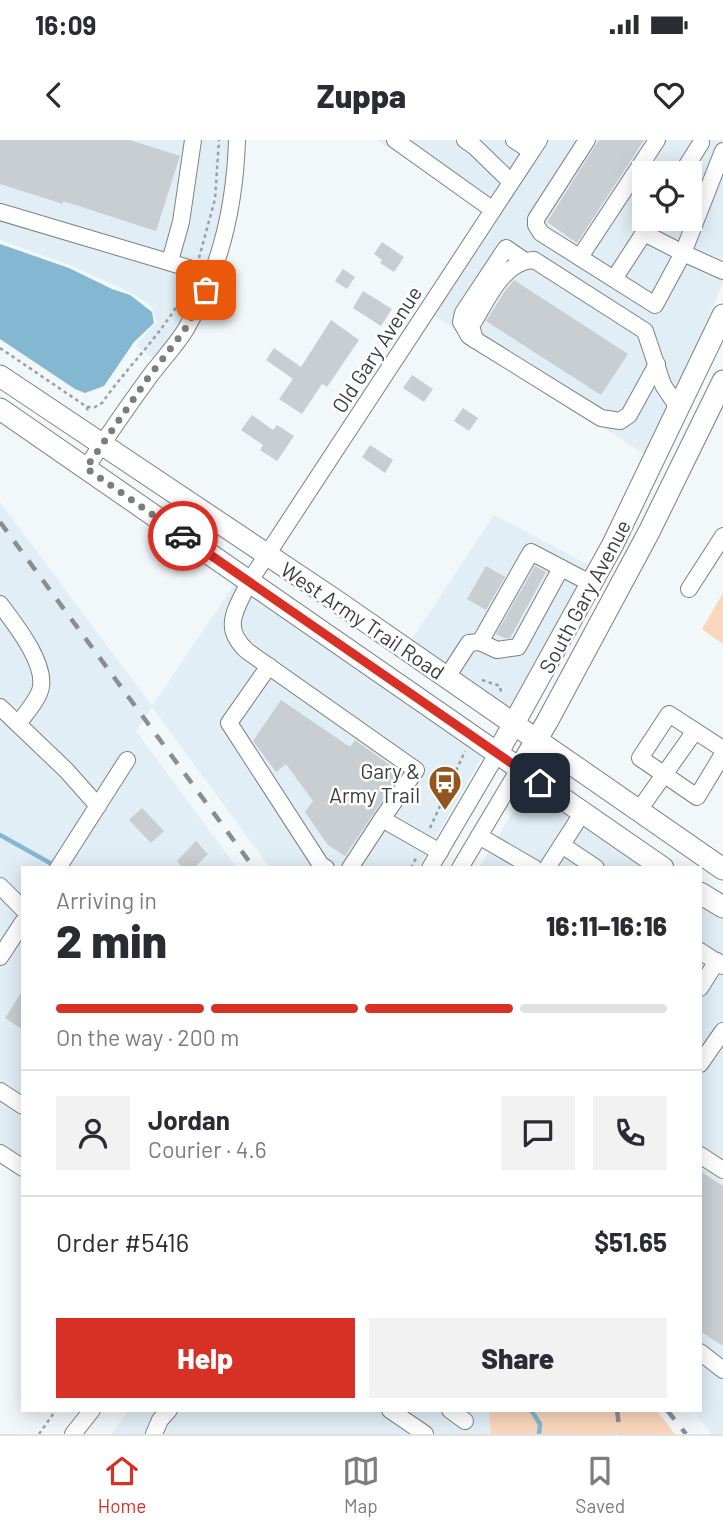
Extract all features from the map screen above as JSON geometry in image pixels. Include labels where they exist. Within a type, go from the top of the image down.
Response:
[{"type":"main road","name":"South Gary Avenue","points":[[497,754],[592,584],[723,315]]},
{"type":"main road","name":"West Army Trail Road","points":[[0,376],[515,723],[723,869]]},
{"type":"main road","name":"South Gary Avenue","points":[[519,769],[538,739],[673,486],[723,381]]},
{"type":"main road","name":"West Army Trail Road","points":[[0,409],[660,866]]},
{"type":"main road","points":[[702,894],[723,907]]},
{"type":"street","points":[[170,261],[184,210],[193,140]]},
{"type":"street","points":[[86,468],[184,331],[212,275],[221,251],[232,202],[237,140]]},
{"type":"street","points":[[395,140],[493,210]]},
{"type":"street","points":[[465,140],[475,146],[511,182]]},
{"type":"street","points":[[514,140],[535,146]]},
{"type":"street","points":[[587,140],[536,219],[536,225],[541,233],[655,304]]},
{"type":"street","points":[[580,257],[657,140]]},
{"type":"street","points":[[645,331],[655,304],[682,253],[722,153],[699,142],[689,161]]},
{"type":"street","name":"Old Gary Avenue","points":[[269,666],[247,651],[233,635],[231,624],[249,582],[535,146]]},
{"type":"street","points":[[0,212],[212,275]]},
{"type":"street","points":[[614,279],[646,231]]},
{"type":"street","points":[[655,231],[682,253],[723,271]]},
{"type":"street","points":[[657,364],[629,415],[620,421],[601,418],[475,340],[471,326],[506,271],[525,261],[534,260],[645,331],[657,364],[663,385],[679,409]]},
{"type":"street","points":[[689,589],[723,537]]},
{"type":"street","points":[[480,642],[531,552],[592,584]]},
{"type":"street","points":[[447,677],[468,643],[480,642],[497,650],[519,647],[561,568]]},
{"type":"street","points":[[0,604],[26,639],[40,673],[41,688],[18,724]]},
{"type":"street","points":[[323,866],[229,723],[269,666],[416,770],[351,866]]},
{"type":"street","points":[[0,707],[66,770],[98,806]]},
{"type":"street","points":[[668,714],[723,751],[697,797],[640,758],[668,714]]},
{"type":"street","points":[[639,810],[695,731]]},
{"type":"street","name":"South Gary Avenue","points":[[422,865],[440,852],[497,754]]},
{"type":"street","points":[[59,866],[127,760]]},
{"type":"street","name":"South Gary Avenue","points":[[461,866],[519,769]]},
{"type":"street","points":[[548,866],[583,812]]},
{"type":"street","points":[[382,819],[440,852]]},
{"type":"street","points":[[479,836],[531,866]]},
{"type":"street","points":[[562,845],[593,866]]},
{"type":"street","points":[[0,886],[21,907]]},
{"type":"street","points":[[0,957],[21,925]]},
{"type":"street","points":[[702,952],[720,964],[702,986]]},
{"type":"street","points":[[702,1061],[723,1031]]},
{"type":"street","points":[[0,1091],[21,1105]]},
{"type":"street","points":[[0,1153],[21,1167]]},
{"type":"street","points":[[702,1156],[723,1170]]},
{"type":"street","points":[[702,1354],[723,1370]]},
{"type":"street","points":[[74,1434],[90,1412]]},
{"type":"street","points":[[154,1434],[167,1412]]},
{"type":"street","points":[[392,1412],[414,1431],[420,1412]]},
{"type":"street","points":[[453,1412],[466,1421]]},
{"type":"path","points":[[87,407],[102,403],[182,299],[204,246],[215,199],[219,140]]},
{"type":"path","points":[[482,680],[500,687],[501,692]]},
{"type":"path","points":[[428,832],[462,756]]},
{"type":"path","points":[[39,1434],[55,1412]]},
{"type":"shaded area","points":[[0,140],[230,140],[230,160],[215,252],[180,330],[156,360],[136,346],[157,321],[151,306],[130,292],[69,265],[0,240]]},
{"type":"shaded area","points":[[377,140],[723,140],[723,283],[648,457],[431,313],[486,213]]},
{"type":"shaded area","points":[[0,502],[152,706],[235,584],[485,752],[419,866],[269,866],[152,707],[136,731],[236,866],[21,866],[21,1156],[0,1143]]},
{"type":"shaded area","points":[[494,515],[589,565],[508,710],[408,645]]},
{"type":"shaded area","points":[[723,593],[723,644],[702,629]]},
{"type":"shaded area","points":[[532,799],[547,800],[652,866],[480,866],[515,809]]},
{"type":"shaded area","points":[[702,900],[723,914],[723,1434],[712,1434],[695,1412],[702,1412]]},
{"type":"shaded area","points":[[128,1412],[489,1412],[491,1434],[111,1434]]},
{"type":"shaded area","points":[[489,1412],[658,1412],[675,1434],[491,1434]]},
{"type":"water","points":[[0,244],[69,268],[130,295],[152,312],[154,323],[134,342],[104,386],[85,393],[75,389],[0,339]]},
{"type":"building","points":[[0,140],[130,140],[180,156],[156,231],[0,184]]},
{"type":"building","points":[[599,140],[644,140],[577,243],[547,222]]},
{"type":"building","points":[[382,242],[404,257],[394,272],[380,263],[382,260],[374,254]]},
{"type":"building","points":[[343,269],[355,277],[347,289],[335,281]]},
{"type":"building","points":[[514,280],[628,354],[601,395],[486,321]]},
{"type":"building","points":[[363,291],[392,309],[381,326],[353,308]]},
{"type":"building","points":[[331,320],[359,340],[327,387],[322,384],[302,414],[279,399],[293,379],[266,360],[274,348],[301,367]]},
{"type":"building","points":[[412,375],[433,389],[424,402],[403,388]]},
{"type":"building","points":[[463,408],[478,418],[469,431],[454,421]]},
{"type":"building","points":[[252,415],[273,430],[277,425],[294,436],[277,461],[260,450],[263,445],[241,430]]},
{"type":"building","points":[[370,445],[393,460],[385,473],[362,457]]},
{"type":"building","points":[[486,566],[505,577],[486,610],[467,599]]},
{"type":"building","points":[[535,566],[546,572],[510,638],[496,634]]},
{"type":"building","points":[[281,700],[350,747],[355,740],[401,773],[345,856],[328,845],[305,812],[313,801],[286,764],[276,772],[253,741]]},
{"type":"building","points":[[142,808],[164,831],[151,843],[129,820]]},
{"type":"building","points":[[196,841],[208,854],[196,866],[181,866],[177,861]]},
{"type":"building","points":[[21,993],[21,1029],[5,1018]]},
{"type":"building","points":[[702,1172],[723,1186],[723,1346],[702,1332]]},
{"type":"waterway","points":[[0,835],[50,863]]},
{"type":"waterway","points":[[532,1412],[540,1424],[539,1434]]},
{"type":"railway","points":[[0,522],[253,866]]},
{"type":"railway","points":[[617,1412],[620,1434]]},
{"type":"railway","points":[[669,1412],[686,1434]]},
{"type":"way so far","points":[[183,536],[86,468],[184,331],[206,290]]},
{"type":"place","name":"Gary & Army Trail","points":[[445,812]]},
{"type":"route","points":[[183,536],[540,783]]}]
